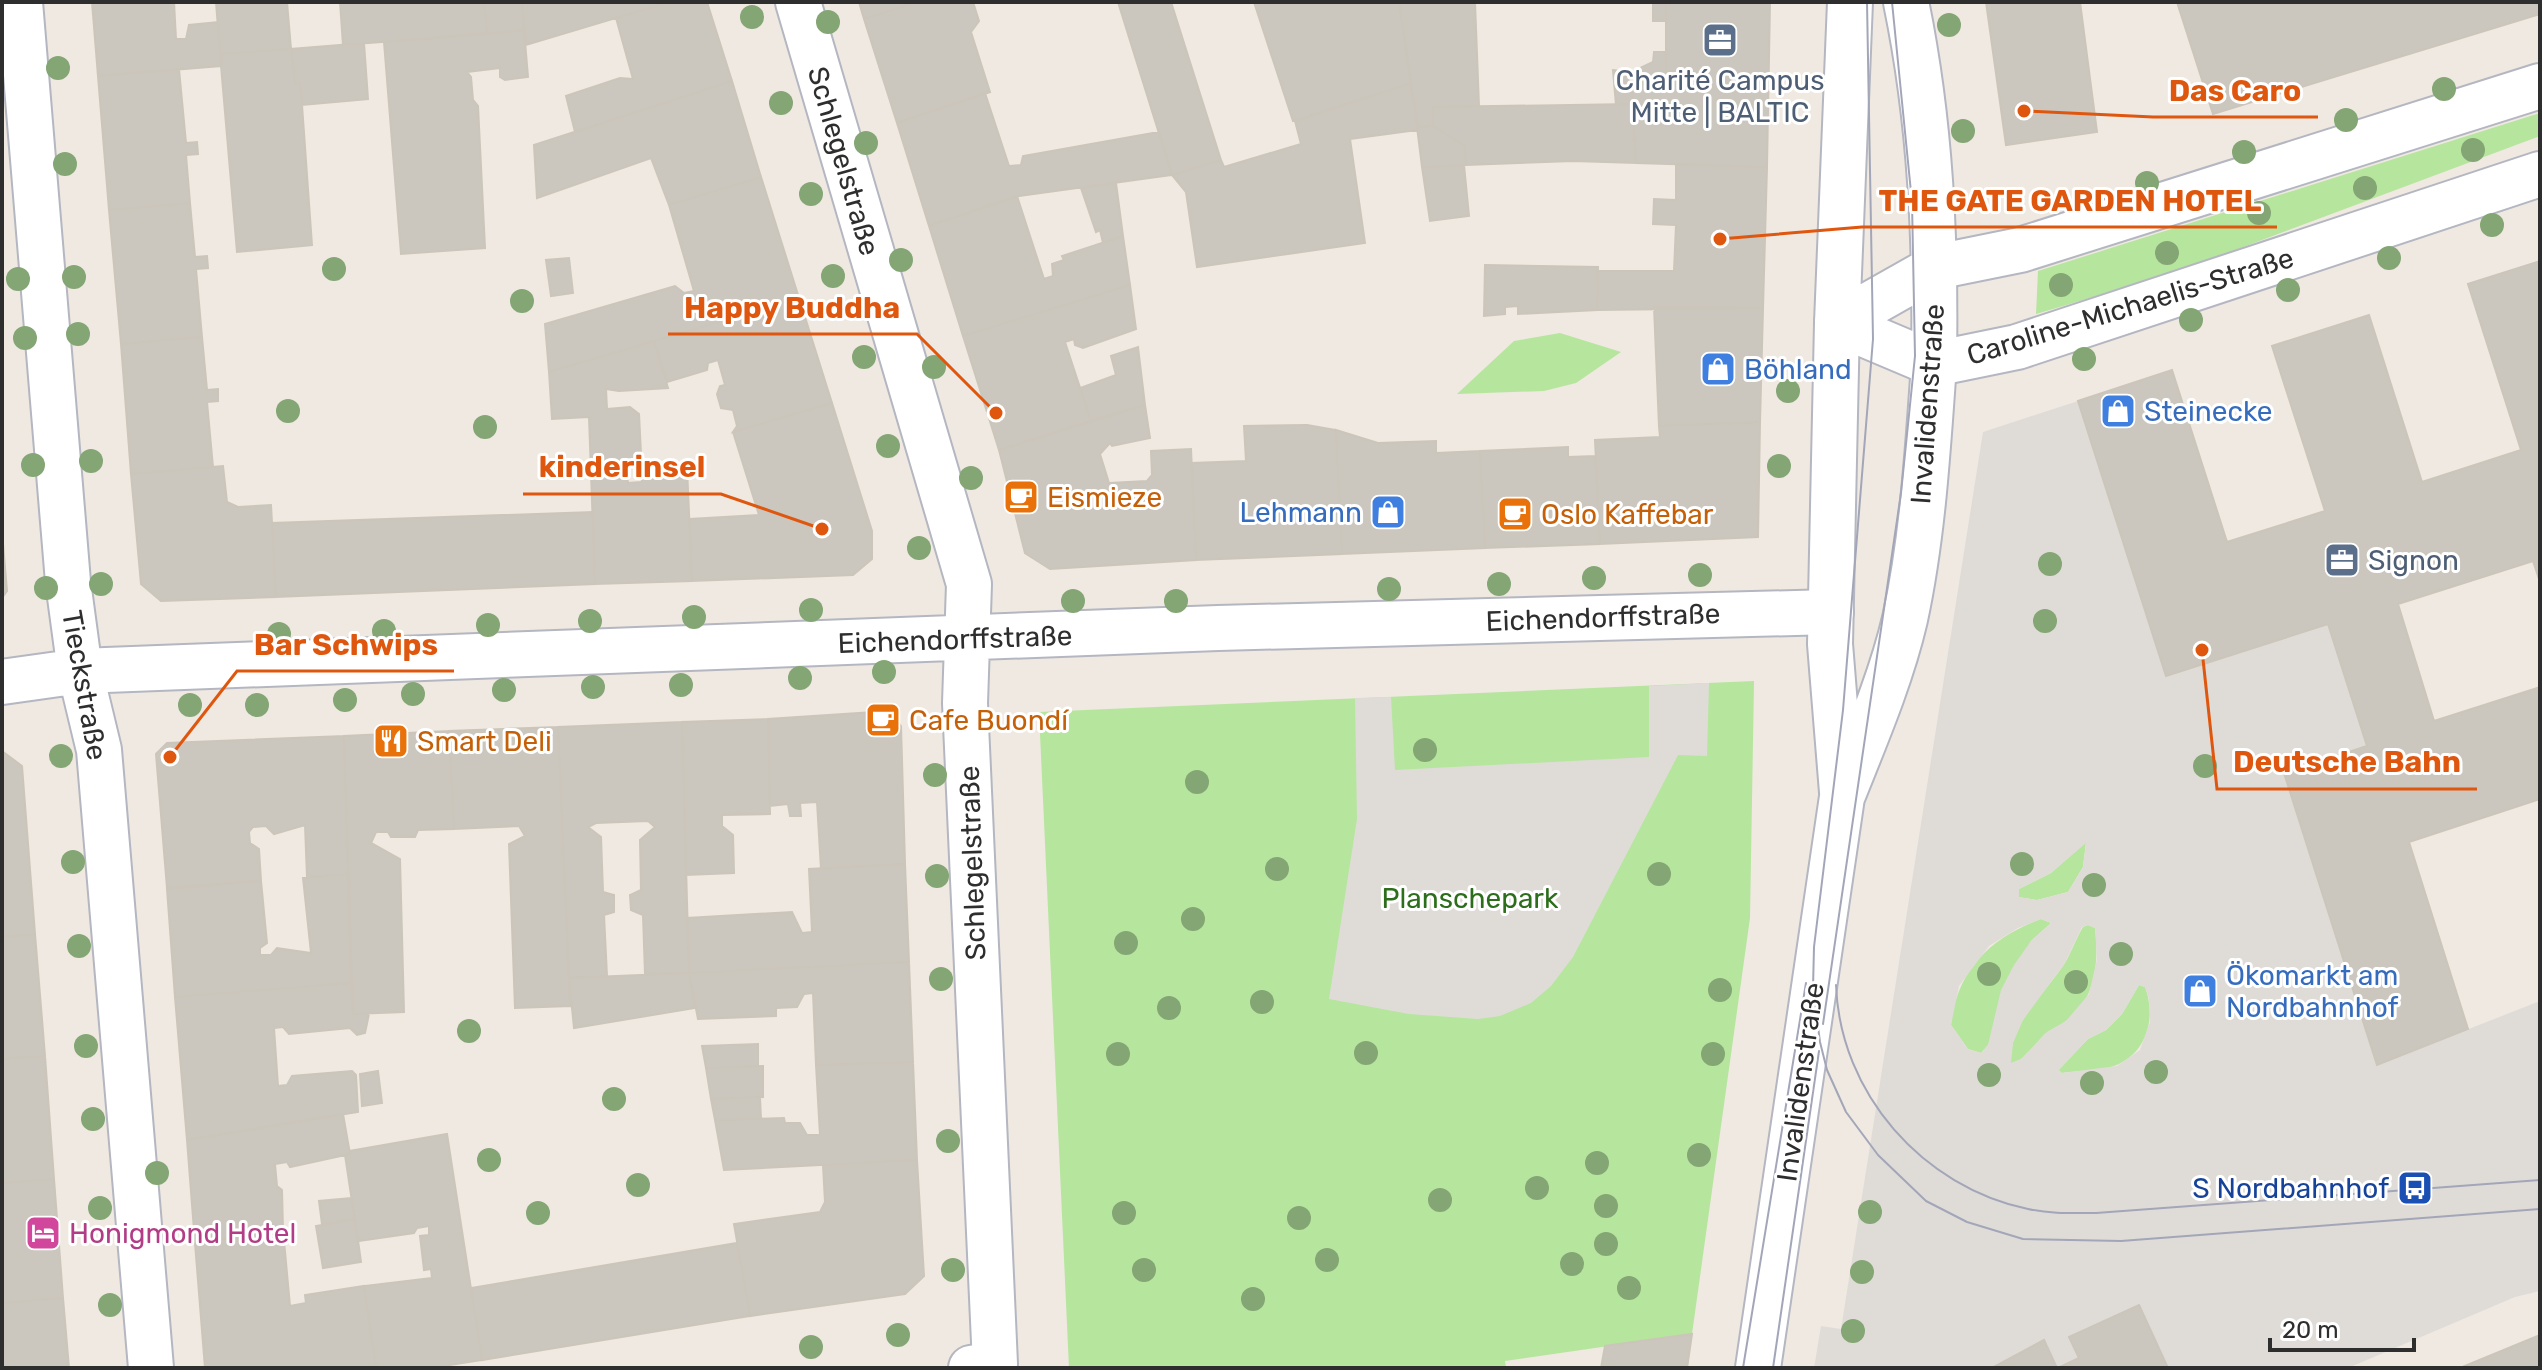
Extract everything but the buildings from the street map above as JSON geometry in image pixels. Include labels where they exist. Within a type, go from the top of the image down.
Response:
[{"type":"street","name":"Tieckstraße","points":[[20,2],[68,582],[80,671],[99,750],[151,1368]]},
{"type":"street","name":"Schlegelstraße","points":[[798,2],[969,584],[965,703],[983,1366]]},
{"type":"street","name":"Invalidenstraße","points":[[1842,797],[1833,708],[1831,612],[1837,323],[1850,2]]},
{"type":"street","name":"Invalidenstraße","points":[[1758,1368],[1842,797],[1874,716],[1905,617],[1925,469],[1934,364],[1936,267],[1926,121],[1906,2]]},
{"type":"street","points":[[1837,323],[1936,267],[2020,250],[2540,86]]},
{"type":"street","name":"Caroline-Michaelis-Straße","points":[[1837,323],[1934,364],[2017,347],[2540,174]]},
{"type":"street","name":"Eichendorffstraße","points":[[2,682],[80,671],[1218,628],[1831,612]]},
{"type":"green space","points":[[2540,113],[2540,136],[2174,273],[2036,314],[2038,271]]},
{"type":"green space","points":[[1560,333],[1621,352],[1576,383],[1544,391],[1457,394],[1514,341]]},
{"type":"green space","name":"Planschepark","points":[[1754,681],[1750,918],[1692,1334],[1505,1361],[1506,1368],[1069,1368],[1039,712]]},
{"type":"green space","points":[[2086,842],[2083,867],[2068,892],[2037,900],[2018,897],[2019,889],[2051,873]]},
{"type":"green space","points":[[2041,919],[2051,923],[2031,941],[1988,1045],[1981,1053],[1968,1049],[1951,1025],[1960,988],[1979,958],[1992,946]]},
{"type":"green space","points":[[2088,925],[2095,928],[2096,954],[2093,979],[2084,1002],[2066,1021],[2044,1035],[2025,1056],[2011,1063],[2015,1036],[2021,1024],[2063,966],[2083,927]]},
{"type":"green space","points":[[2139,985],[2145,987],[2150,1009],[2147,1031],[2137,1050],[2119,1064],[2106,1068],[2062,1073],[2058,1070],[2088,1039],[2106,1030],[2122,1014]]},
{"type":"shaded area","points":[[2078,401],[2166,675],[2328,624],[2367,746],[2284,773],[2377,1065],[2540,1001],[2540,1291],[2515,1297],[2348,1368],[2168,1368],[2139,1305],[2069,1337],[2079,1358],[2058,1368],[2044,1341],[1992,1368],[1814,1368],[1821,1326],[1841,1329],[1983,432]],"holes":[[[2086,843],[2083,867],[2068,892],[2037,900],[2019,897],[2019,889],[2051,873]],[[2041,919],[2051,923],[2031,941],[2001,990],[1988,1045],[1981,1053],[1968,1049],[1951,1025],[1959,986],[1989,946],[2018,928]],[[2088,925],[2095,928],[2097,959],[2089,994],[2066,1021],[2047,1032],[2021,1059],[2011,1063],[2013,1043],[2023,1020],[2065,963],[2082,927]],[[2139,985],[2145,987],[2150,1022],[2140,1050],[2117,1066],[2062,1073],[2059,1070],[2088,1039],[2106,1030],[2122,1014]]]},
{"type":"shaded area","points":[[1709,683],[1707,756],[1678,755],[1573,957],[1551,986],[1531,1003],[1500,1016],[1478,1019],[1409,1014],[1329,999],[1357,819],[1355,698],[1391,697],[1395,770],[1649,757],[1649,686]]},
{"type":"tram line","points":[[1867,2],[1873,339],[1843,710],[1814,947],[1813,988],[1827,1070],[1846,1112],[1878,1155],[1926,1201],[1967,1222],[2023,1239],[2121,1241],[2540,1209]]},
{"type":"tram line","points":[[1823,1024],[1901,493],[1915,356],[1912,202],[1892,2]]},
{"type":"tram line","points":[[1743,1368],[1806,983]]},
{"type":"tram line","points":[[1836,985],[1841,1025],[1853,1063],[1871,1098],[1894,1130],[1922,1157],[1954,1180],[1990,1198],[2028,1209],[2096,1213],[2540,1180]]},
{"type":"tram line","points":[[1773,1368],[1819,1051]]},
{"type":"place","name":"Charité Campus Mitte | BALTIC","points":[[1720,40]]},
{"type":"place","name":"Das Caro","points":[[2024,111]]},
{"type":"place","name":"THE GATE GARDEN HOTEL","points":[[1720,239]]},
{"type":"place","name":"Böhland","points":[[1718,369]]},
{"type":"place","name":"Steinecke","points":[[2118,411]]},
{"type":"place","name":"Happy Buddha","points":[[996,413]]},
{"type":"place","name":"Eismieze","points":[[1021,497]]},
{"type":"place","name":"Lehmann","points":[[1388,512]]},
{"type":"place","name":"Oslo Kaffebar","points":[[1515,514]]},
{"type":"place","name":"kinderinsel","points":[[822,529]]},
{"type":"place","name":"Signon","points":[[2342,560]]},
{"type":"place","name":"Deutsche Bahn","points":[[2202,650]]},
{"type":"place","name":"Cafe Buondí","points":[[883,720]]},
{"type":"place","name":"Smart Deli","points":[[391,741]]},
{"type":"place","name":"Bar Schwips","points":[[170,757]]},
{"type":"place","name":"Ökomarkt am Nordbahnhof","points":[[2200,991]]},
{"type":"place","name":"S Nordbahnhof","points":[[2415,1188]]},
{"type":"place","name":"Honigmond Hotel","points":[[43,1233]]}]
